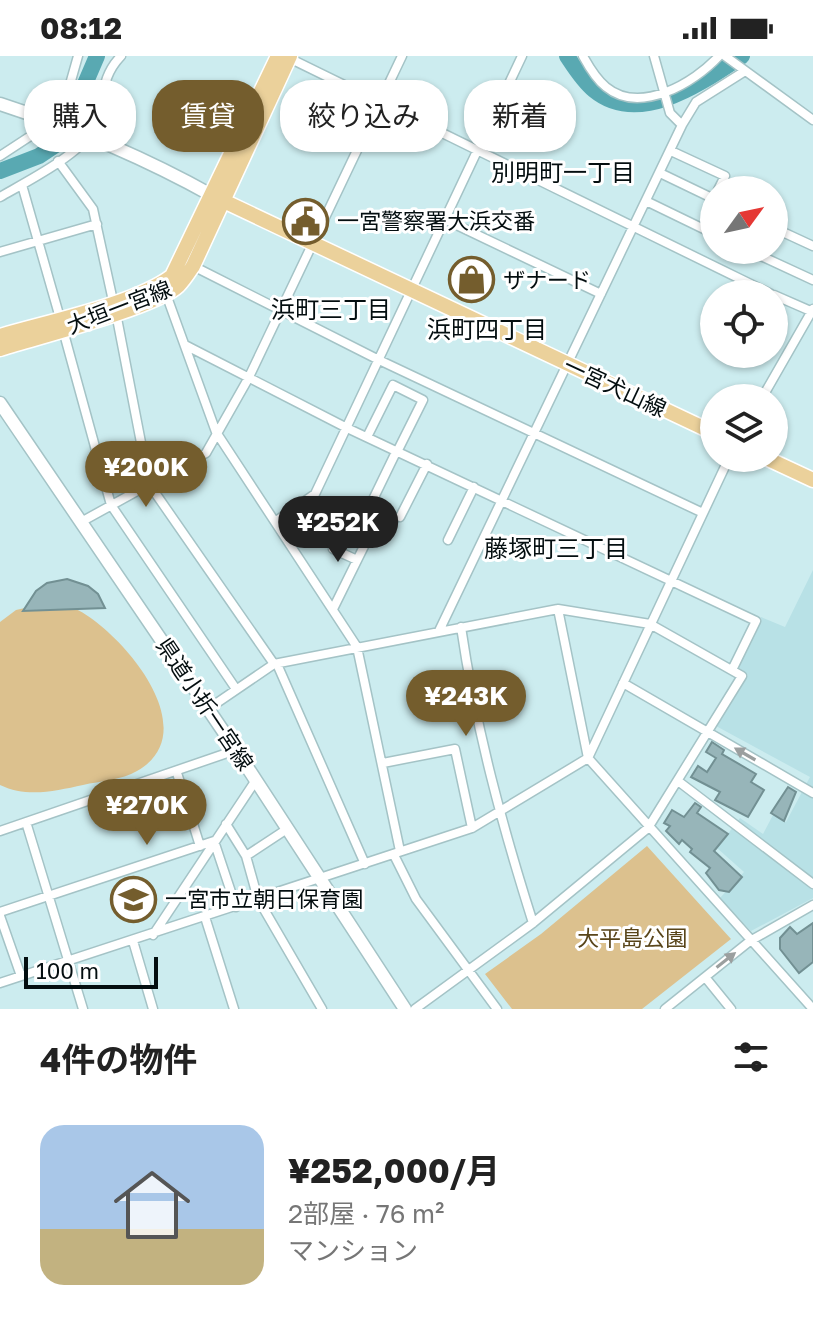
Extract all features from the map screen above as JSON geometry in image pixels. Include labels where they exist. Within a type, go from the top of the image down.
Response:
[{"type":"main road","name":"大垣一宮線","points":[[115,307],[172,276],[218,198],[285,57]]},
{"type":"main road","points":[[0,104],[24,112]]},
{"type":"main road","points":[[126,152],[218,198]]},
{"type":"main road","name":"大垣一宮線","points":[[0,336],[62,323],[166,294],[178,286],[193,266],[218,198]]},
{"type":"main road","name":"一宮犬山線","points":[[218,198],[313,246],[700,426]]},
{"type":"main road","name":"大垣一宮線","points":[[0,349],[62,323]]},
{"type":"main road","name":"県道小折一宮線","points":[[0,403],[236,750],[405,1009]]},
{"type":"main road","points":[[788,468],[813,480]]},
{"type":"street","points":[[71,80],[78,56]]},
{"type":"street","points":[[105,80],[106,73],[121,56]]},
{"type":"street","points":[[390,80],[402,56]]},
{"type":"street","points":[[511,80],[522,56]]},
{"type":"street","points":[[583,56],[607,88],[620,94],[650,97],[665,93],[722,56],[813,120]]},
{"type":"street","points":[[654,56],[669,109],[682,125]]},
{"type":"street","points":[[285,57],[335,80]]},
{"type":"street","points":[[439,631],[682,125],[696,102],[742,69]]},
{"type":"street","points":[[0,156],[24,143]]},
{"type":"street","points":[[671,151],[725,176]]},
{"type":"street","points":[[0,197],[67,152]]},
{"type":"street","points":[[81,522],[206,453],[248,379],[356,152]]},
{"type":"street","points":[[276,521],[315,494],[478,152]]},
{"type":"street","points":[[485,152],[741,280]]},
{"type":"street","points":[[58,161],[93,209],[149,484],[276,664],[365,864]]},
{"type":"street","points":[[660,173],[700,192]]},
{"type":"street","points":[[22,185],[111,505],[236,689]]},
{"type":"street","points":[[646,201],[700,227]]},
{"type":"street","points":[[446,220],[601,294]]},
{"type":"street","points":[[0,252],[97,224]]},
{"type":"street","points":[[788,234],[813,246]]},
{"type":"street","points":[[778,264],[813,280]]},
{"type":"street","points":[[193,266],[379,360],[703,513]]},
{"type":"street","points":[[166,294],[216,432],[357,647],[383,763],[397,853],[416,899],[497,1009]]},
{"type":"street","points":[[770,384],[813,311],[788,301]]},
{"type":"street","points":[[185,345],[347,428],[756,621],[732,670]]},
{"type":"street","points":[[365,516],[423,400],[393,385],[367,437]]},
{"type":"street","points":[[400,517],[427,464]]},
{"type":"street","points":[[0,983],[472,828],[588,758],[722,472]]},
{"type":"street","points":[[448,540],[474,487]]},
{"type":"street","points":[[333,609],[374,526],[349,515],[333,549],[357,560]]},
{"type":"street","points":[[208,709],[276,664],[558,609],[650,624],[742,676],[648,828],[533,923],[415,1009]]},
{"type":"street","points":[[558,609],[588,758],[813,1009]]},
{"type":"street","points":[[461,627],[473,705],[498,814],[533,923]]},
{"type":"street","points":[[623,683],[813,793]]},
{"type":"street","points":[[383,763],[455,749],[472,828]]},
{"type":"street","points":[[0,831],[177,773],[236,750]]},
{"type":"street","points":[[177,773],[200,846]]},
{"type":"street","points":[[153,935],[256,780]]},
{"type":"street","points":[[678,781],[813,884]]},
{"type":"street","points":[[26,822],[83,1009]]},
{"type":"street","points":[[226,824],[246,856],[258,899],[322,1009]]},
{"type":"street","points":[[246,856],[287,829]]},
{"type":"street","points":[[21,976],[0,914],[214,841]]},
{"type":"street","points":[[214,841],[236,907]]},
{"type":"street","points":[[665,1009],[750,941],[813,905]]},
{"type":"street","points":[[205,917],[234,1009]]},
{"type":"street","points":[[133,941],[153,1009]]},
{"type":"street","points":[[705,977],[731,1009]]},
{"type":"shaded area","points":[[813,570],[813,898],[751,931],[720,898],[744,872],[717,848],[740,818],[763,834],[773,815],[786,822],[810,777],[716,726],[748,675],[737,669],[761,617],[785,627]]},
{"type":"green space","points":[[47,603],[73,607],[95,621],[115,638],[150,684],[161,708],[163,732],[156,753],[137,771],[118,778],[52,791],[20,791],[0,785],[0,622],[16,610]]},
{"type":"green space","name":"大平島公園","points":[[647,846],[731,939],[642,1009],[512,1009],[485,974],[541,934]]},
{"type":"building","points":[[67,579],[88,586],[98,594],[105,608],[23,611],[36,591],[47,583]]},
{"type":"building","points":[[712,742],[724,750],[722,754],[756,774],[751,782],[764,790],[748,817],[715,800],[720,792],[691,777],[698,766],[707,772],[716,758],[706,752]]},
{"type":"building","points":[[788,787],[796,792],[784,821],[771,813]]},
{"type":"building","points":[[695,803],[701,807],[697,813],[728,834],[714,851],[742,877],[729,892],[719,890],[706,873],[710,868],[690,852],[692,849],[682,840],[679,844],[666,831],[670,826],[664,823],[672,810],[684,817]]},
{"type":"building","points":[[813,923],[813,962],[799,973],[780,949],[780,938],[790,927],[797,934]]},
{"type":"waterway","points":[[0,171],[39,156],[60,142],[97,56]]},
{"type":"waterway","points":[[567,56],[594,90],[612,100],[631,104],[651,103],[671,97],[742,56]]},
{"type":"place","name":"一宮警察署大浜交番","points":[[306,221]]},
{"type":"place","name":"ザナード","points":[[472,280]]},
{"type":"place","name":"一宮市立朝日保育園","points":[[134,899]]},
{"type":"district","name":"別明町一丁目","points":[[563,173]]},
{"type":"district","name":"浜町三丁目","points":[[331,310]]},
{"type":"district","name":"浜町四丁目","points":[[487,330]]},
{"type":"district","name":"藤塚町三丁目","points":[[556,549]]}]
